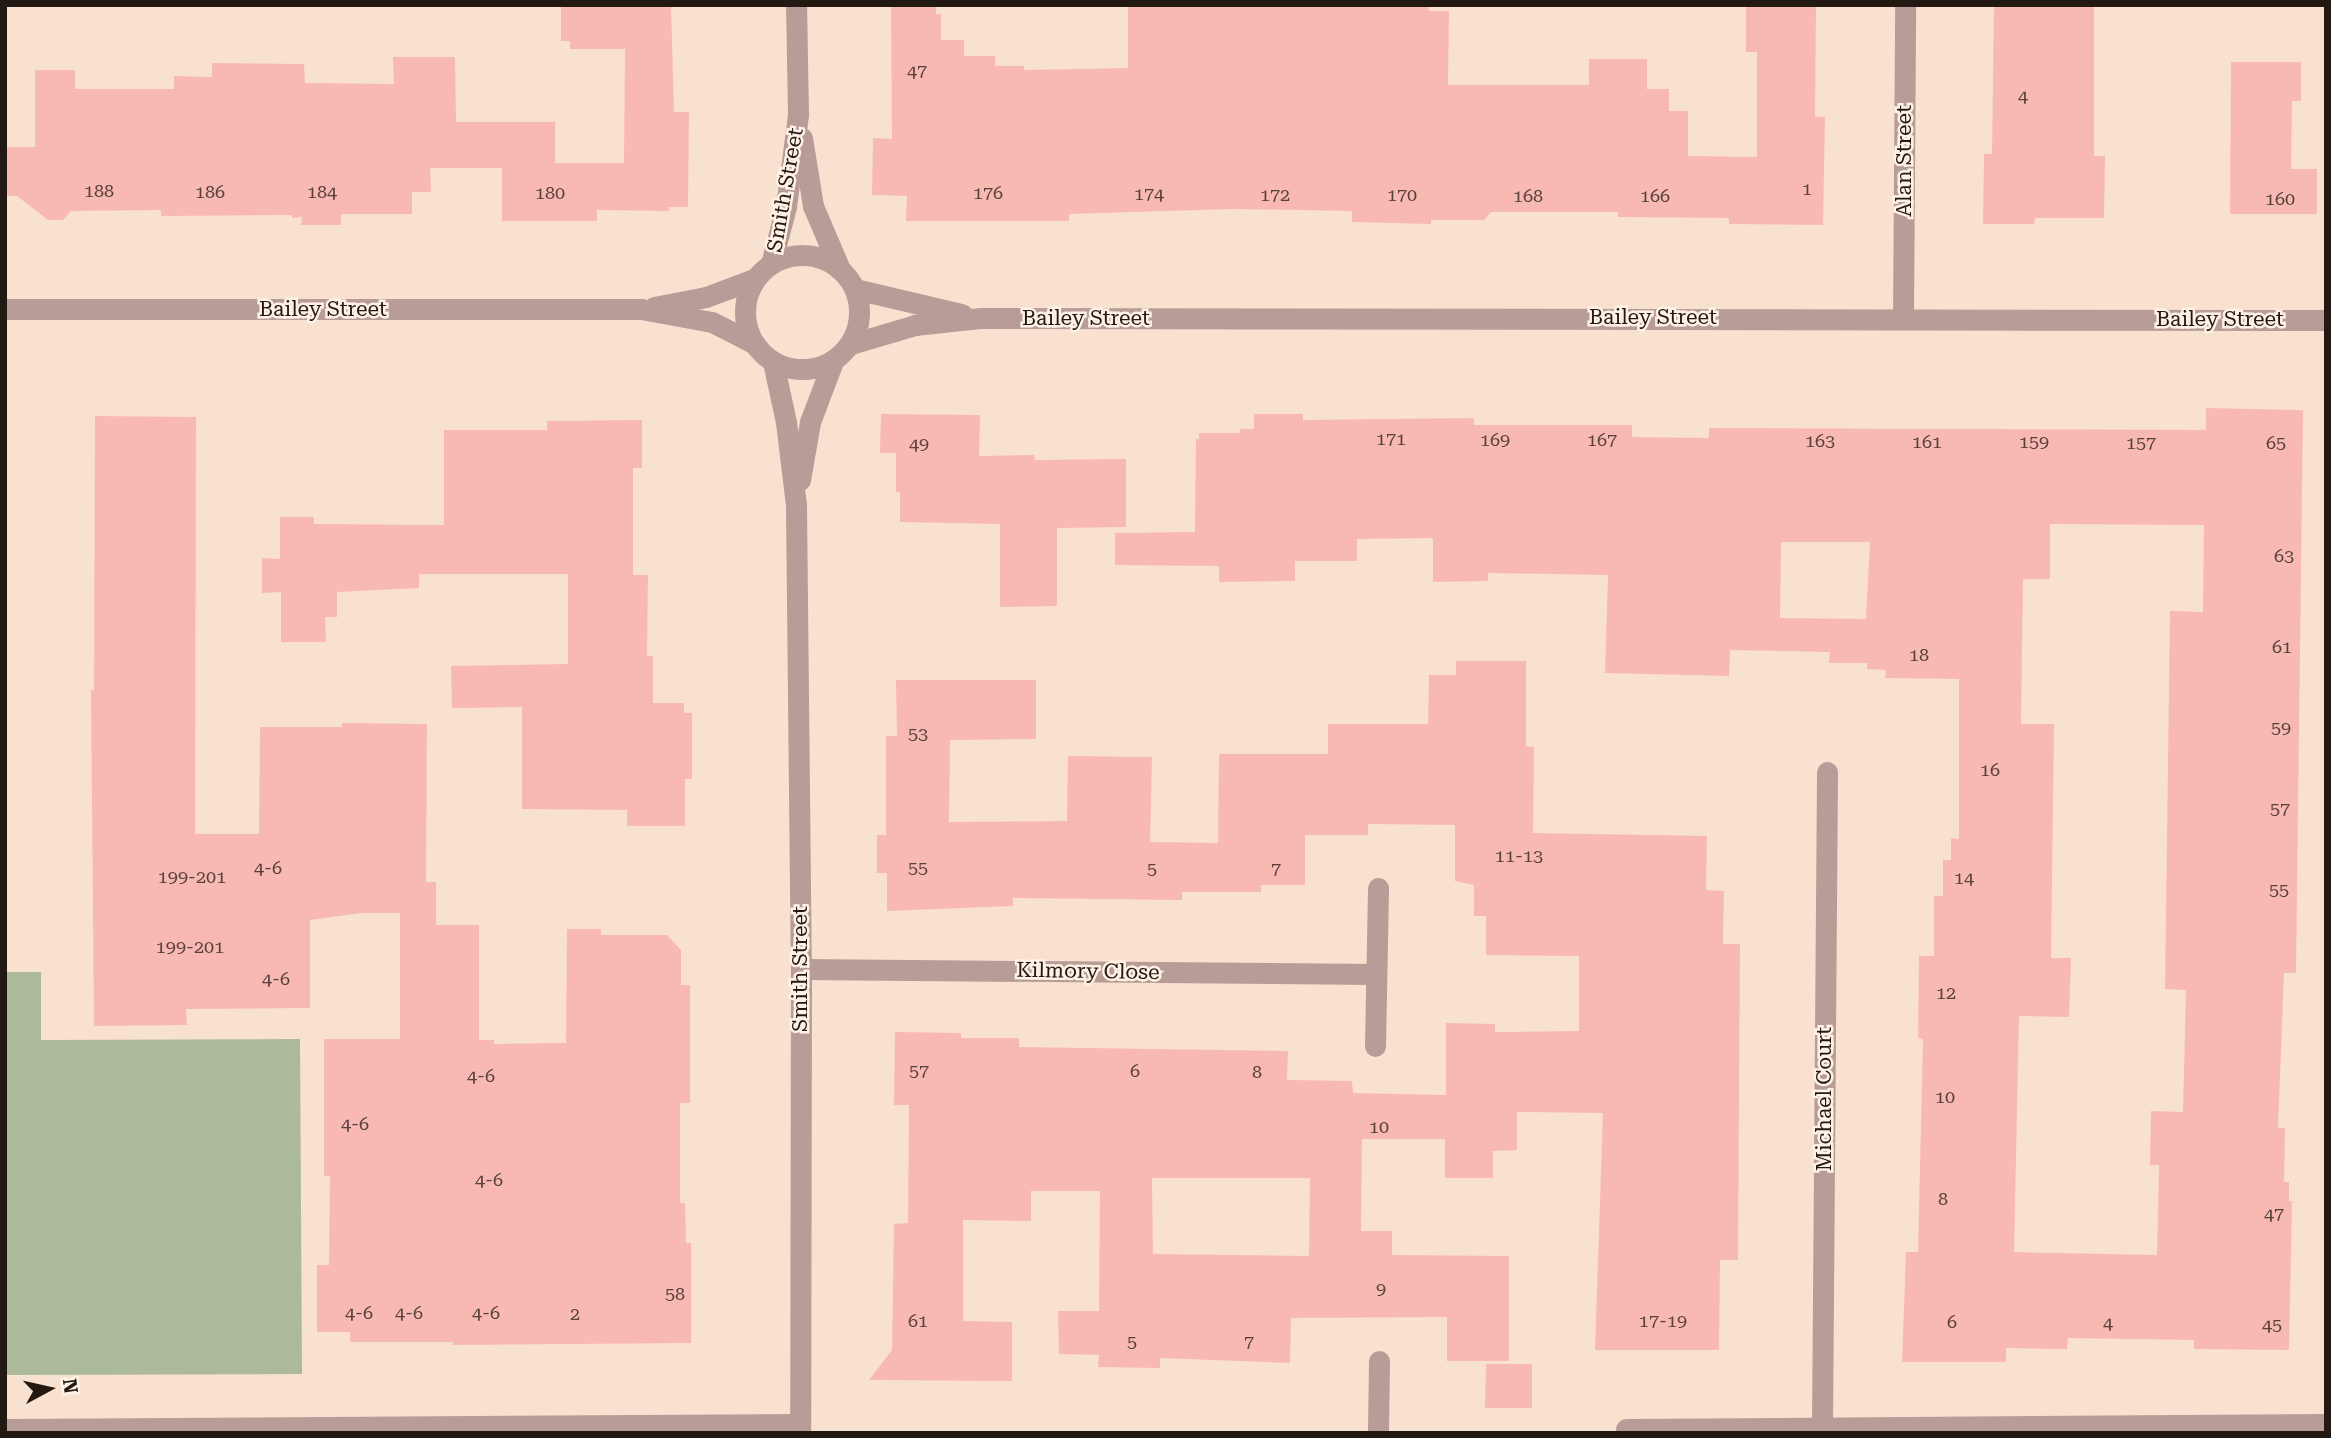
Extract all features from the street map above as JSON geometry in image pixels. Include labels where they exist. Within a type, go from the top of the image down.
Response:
[{"type":"street","name":"Smith Street","points":[[796,5],[798,115],[813,206],[839,267]]},
{"type":"street","name":"Alan Street","points":[[1903,317],[1905,5]]},
{"type":"street","name":"Smith Street","points":[[771,264],[786,207],[798,115]]},
{"type":"street","name":"Bailey Street","points":[[642,309],[706,297],[754,279],[771,264],[787,256],[815,255],[839,267]]},
{"type":"street","points":[[839,267],[855,289],[860,316],[851,344]]},
{"type":"street","points":[[753,343],[745,316],[746,296],[754,279]]},
{"type":"street","name":"Bailey Street","points":[[855,289],[980,318]]},
{"type":"street","name":"Bailey Street","points":[[5,309],[642,309],[712,322],[753,343],[773,362]]},
{"type":"street","name":"Bailey Street","points":[[834,361],[851,344],[915,325],[980,318],[1903,317],[2326,320]]},
{"type":"street","name":"Smith Street","points":[[796,505],[810,422],[834,361]]},
{"type":"street","points":[[773,362],[791,369],[813,369],[834,361]]},
{"type":"street","name":"Smith Street","points":[[773,362],[786,422],[796,505],[801,968],[800,1429]]},
{"type":"street","name":"Michael Court","points":[[1822,1426],[1827,772]]},
{"type":"street","points":[[1375,1045],[1378,888]]},
{"type":"street","name":"Kilmory Close","points":[[801,968],[1376,974]]},
{"type":"street","points":[[1378,1433],[1379,1361]]},
{"type":"street","points":[[1626,1429],[2326,1424]]},
{"type":"street","points":[[5,1429],[800,1429]]},
{"type":"green space","points":[[5,972],[41,972],[41,1040],[300,1039],[302,1374],[5,1375]]},
{"type":"building","points":[[561,5],[671,5],[674,112],[689,112],[688,207],[669,207],[669,211],[597,210],[597,221],[502,221],[502,168],[430,168],[431,192],[412,192],[412,214],[341,214],[341,225],[301,225],[302,217],[292,218],[292,215],[161,216],[161,210],[71,211],[63,220],[48,220],[17,196],[5,196],[5,147],[35,147],[35,70],[75,70],[75,89],[174,89],[174,76],[212,77],[212,63],[304,64],[305,83],[394,84],[393,57],[455,57],[456,122],[555,122],[555,163],[624,163],[625,49],[570,49],[570,41],[561,41]]},
{"type":"building","points":[[891,5],[936,5],[936,14],[941,14],[941,40],[964,40],[964,56],[995,56],[995,66],[1024,66],[1024,70],[1128,68],[1128,5],[1429,5],[1429,11],[1449,11],[1448,85],[1589,85],[1589,59],[1647,59],[1647,89],[1669,89],[1669,111],[1688,111],[1688,156],[1757,157],[1757,52],[1746,52],[1746,5],[1816,5],[1815,117],[1825,117],[1823,225],[1729,224],[1729,218],[1618,217],[1618,212],[1491,212],[1484,220],[1431,220],[1431,224],[1352,222],[1352,211],[1233,209],[1069,214],[1069,221],[906,221],[907,196],[872,195],[873,138],[892,139]]},
{"type":"building","points":[[1994,5],[2094,5],[2094,156],[2105,156],[2104,218],[2035,218],[2034,224],[1983,224],[1984,154],[1992,154]]},
{"type":"building","points":[[2231,62],[2301,62],[2301,101],[2292,101],[2291,169],[2317,169],[2317,214],[2230,214]]},
{"type":"building","points":[[2206,408],[2303,410],[2296,973],[2284,973],[2278,1128],[2285,1128],[2284,1182],[2289,1182],[2289,1201],[2292,1201],[2289,1350],[2194,1349],[2194,1340],[2068,1338],[2067,1349],[2006,1348],[2006,1362],[1902,1362],[1906,1252],[1918,1252],[1923,1039],[1918,1038],[1919,956],[1934,956],[1934,896],[1943,896],[1943,860],[1951,860],[1951,838],[1959,839],[1959,679],[1885,678],[1886,670],[1867,669],[1867,663],[1829,663],[1830,652],[1730,650],[1729,676],[1605,673],[1608,575],[1488,573],[1488,581],[1433,582],[1433,538],[1357,539],[1357,561],[1295,561],[1295,581],[1219,582],[1219,566],[1115,565],[1115,533],[1195,532],[1196,439],[1199,439],[1199,433],[1240,433],[1240,429],[1254,429],[1254,414],[1303,414],[1303,420],[1474,418],[1474,425],[1632,425],[1632,437],[1709,438],[1709,428],[2206,430]],"holes":[[[2050,524],[2204,525],[2203,612],[2170,611],[2165,989],[2186,990],[2183,1112],[2151,1111],[2150,1165],[2159,1165],[2157,1255],[2014,1252],[2019,1016],[2069,1017],[2071,958],[2051,958],[2054,724],[2021,724],[2023,579],[2050,579]],[[1781,542],[1870,542],[1866,619],[1780,618]]]},
{"type":"building","points":[[881,414],[980,415],[979,456],[1034,455],[1035,460],[1126,459],[1126,527],[1057,528],[1057,606],[1000,607],[1000,524],[900,522],[900,492],[896,492],[896,453],[880,453]]},
{"type":"building","points":[[95,416],[196,417],[195,834],[259,834],[260,727],[342,727],[342,723],[427,724],[426,882],[436,882],[436,925],[479,925],[479,1040],[494,1040],[494,1044],[566,1043],[567,929],[601,929],[601,935],[667,935],[681,950],[681,985],[690,985],[690,1103],[680,1103],[680,1203],[685,1203],[686,1243],[691,1243],[691,1343],[453,1345],[453,1342],[350,1342],[350,1332],[317,1332],[317,1265],[329,1265],[330,1176],[324,1176],[324,1039],[400,1039],[400,913],[361,913],[310,920],[310,1008],[186,1009],[187,1025],[94,1026],[91,690],[94,690]]},
{"type":"building","points":[[642,420],[642,468],[633,468],[633,575],[648,575],[647,656],[653,656],[653,703],[684,703],[684,713],[692,713],[692,779],[685,779],[685,826],[627,826],[627,810],[522,809],[522,707],[452,708],[451,666],[568,664],[568,574],[419,574],[419,588],[337,592],[337,617],[325,617],[326,642],[281,642],[281,592],[262,593],[262,558],[280,559],[280,517],[314,517],[314,524],[444,525],[444,430],[547,430],[547,421]]},
{"type":"building","points":[[1456,661],[1526,661],[1526,746],[1534,747],[1533,833],[1707,836],[1706,890],[1724,891],[1723,944],[1740,944],[1738,1260],[1720,1260],[1719,1350],[1595,1350],[1603,1113],[1517,1112],[1517,1150],[1493,1151],[1493,1178],[1445,1178],[1445,1139],[1362,1139],[1361,1231],[1392,1231],[1392,1255],[1509,1256],[1509,1361],[1447,1361],[1447,1317],[1291,1318],[1290,1363],[1160,1358],[1160,1368],[1098,1367],[1099,1355],[1059,1354],[1058,1311],[1099,1311],[1100,1191],[1031,1191],[1031,1221],[963,1220],[963,1321],[1012,1322],[1012,1381],[869,1380],[892,1350],[894,1224],[908,1223],[909,1105],[894,1105],[895,1032],[961,1033],[961,1038],[1019,1038],[1019,1047],[1288,1051],[1287,1080],[1352,1081],[1353,1093],[1446,1095],[1446,1023],[1495,1024],[1495,1032],[1579,1031],[1579,956],[1486,955],[1486,916],[1474,916],[1474,885],[1455,881],[1455,825],[1368,824],[1368,835],[1305,835],[1305,885],[1261,885],[1261,892],[1182,892],[1182,900],[1013,898],[1013,906],[887,911],[887,873],[877,873],[877,835],[886,835],[886,736],[897,736],[896,680],[1036,680],[1036,739],[950,740],[949,822],[1067,821],[1068,756],[1152,757],[1150,842],[1218,843],[1219,754],[1328,754],[1328,724],[1428,724],[1429,675],[1456,675]],"holes":[[[1152,1178],[1310,1178],[1309,1256],[1153,1254]]]},
{"type":"building","points":[[1486,1364],[1532,1364],[1532,1408],[1485,1408]]}]
